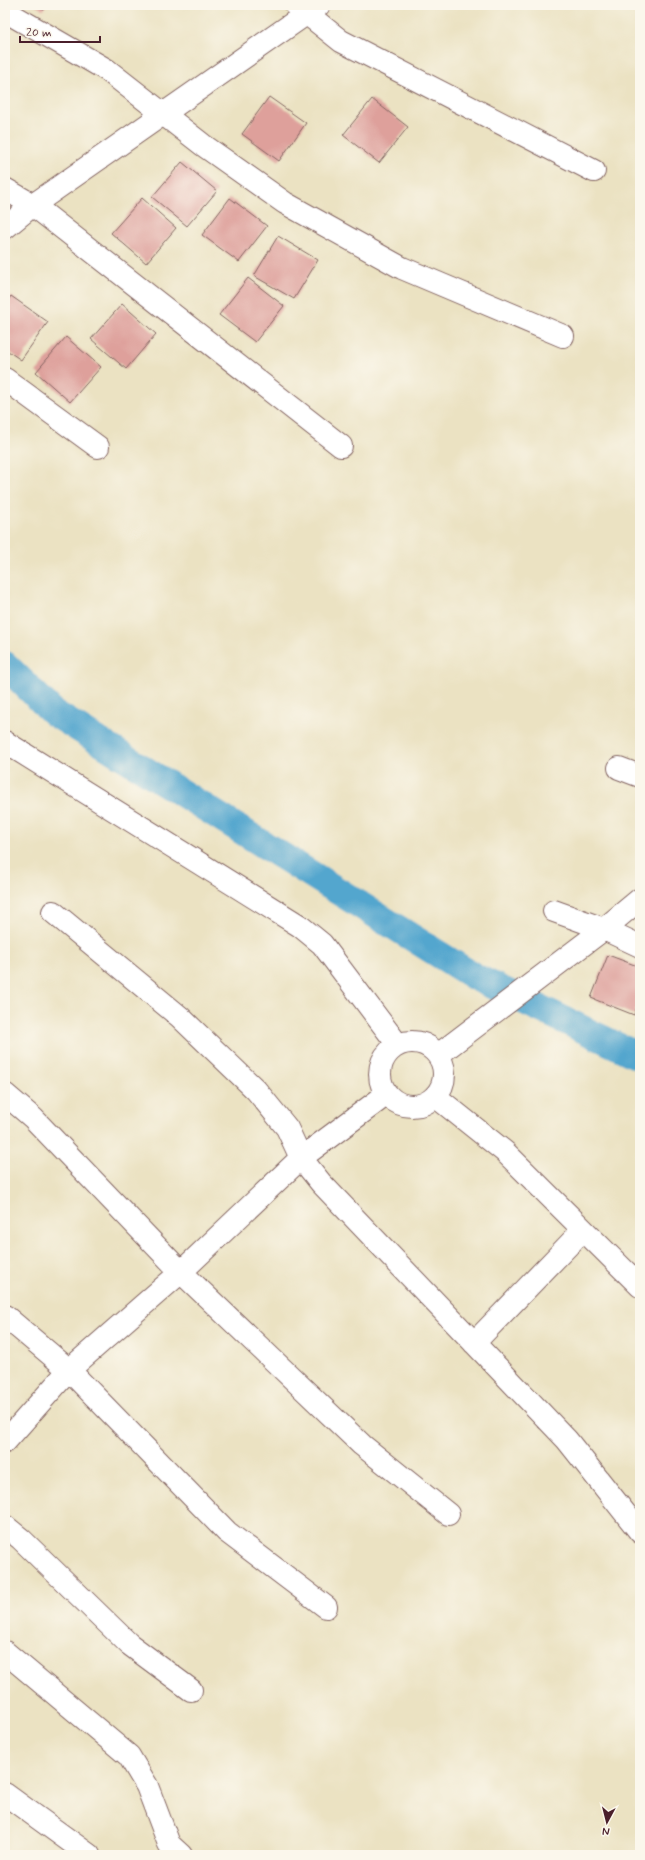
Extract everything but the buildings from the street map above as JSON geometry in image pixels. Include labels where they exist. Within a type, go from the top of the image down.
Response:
[{"type":"street","points":[[5,228],[33,204],[163,114],[307,8],[342,41],[594,171]]},
{"type":"street","points":[[5,11],[107,70],[203,145],[285,203],[396,264],[563,336]]},
{"type":"street","points":[[5,189],[33,204],[341,446]]},
{"type":"street","points":[[5,379],[98,447]]},
{"type":"street","points":[[5,742],[300,926],[322,944],[398,1045]]},
{"type":"street","points":[[619,768],[640,776]]},
{"type":"street","points":[[438,1055],[604,929],[640,899]]},
{"type":"street","points":[[554,911],[604,929],[640,946]]},
{"type":"street","points":[[53,912],[180,1017],[256,1090],[287,1128],[301,1158],[321,1183],[567,1440],[640,1532]]},
{"type":"street","points":[[409,1042],[420,1043],[430,1047],[438,1055],[443,1065],[444,1076],[441,1087],[436,1096],[427,1102],[416,1106],[405,1106],[395,1102],[382,1086],[379,1076],[380,1067],[390,1050],[398,1045],[409,1042]]},
{"type":"street","points":[[5,1094],[33,1118],[181,1272],[362,1445],[448,1514]]},
{"type":"street","points":[[5,1442],[69,1370],[181,1272],[301,1158],[387,1094]]},
{"type":"street","points":[[436,1096],[505,1152],[640,1286]]},
{"type":"street","points":[[474,1342],[583,1230]]},
{"type":"street","points":[[5,1316],[69,1370],[228,1532],[326,1607]]},
{"type":"street","points":[[5,1526],[21,1539],[129,1644],[191,1690]]},
{"type":"street","points":[[5,1652],[129,1756],[147,1786],[170,1844],[181,1855]]},
{"type":"street","points":[[5,1794],[89,1855]]},
{"type":"waterway","points":[[5,665],[54,713],[475,977],[640,1057]]}]
